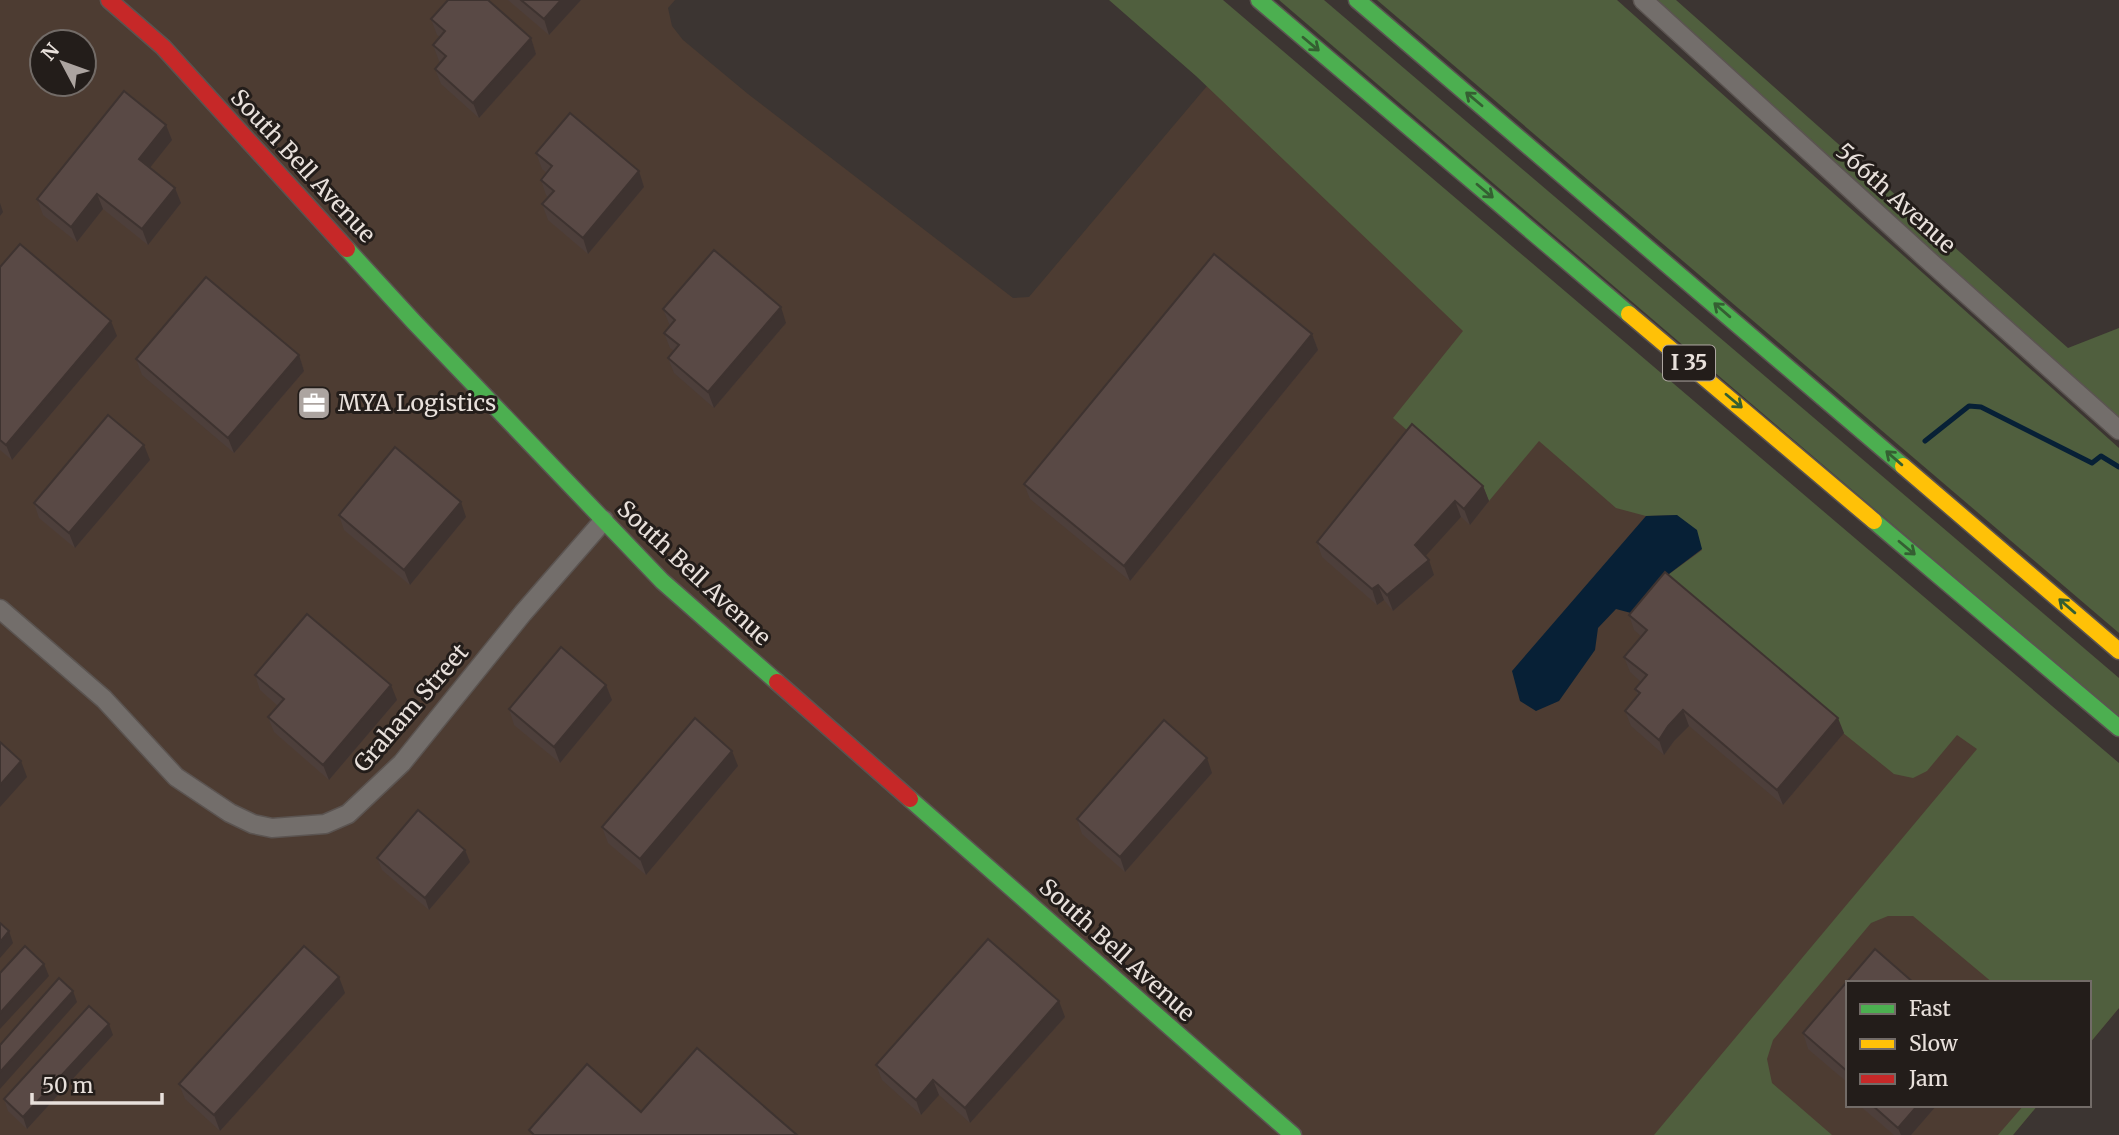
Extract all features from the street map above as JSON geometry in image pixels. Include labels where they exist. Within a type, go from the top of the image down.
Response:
[{"type":"main road","name":"South Bell Avenue","points":[[109,0],[163,47],[414,321],[662,581],[1293,1135]]},
{"type":"main road","name":"I 35","points":[[1259,0],[2119,728]]},
{"type":"main road","name":"I 35","points":[[1357,0],[2119,651]]},
{"type":"street","name":"566th Avenue","points":[[1643,0],[2119,430]]},
{"type":"street","name":"Graham Street","points":[[0,608],[104,699],[176,776],[230,813],[253,824],[272,828],[325,824],[348,814],[402,763],[523,613],[604,520]]},
{"type":"shaded area","points":[[0,0],[675,0],[668,8],[672,26],[683,40],[748,94],[1013,298],[1029,297],[1207,86],[2119,863],[2119,1008],[2091,1042],[2091,981],[1846,981],[1846,1107],[2036,1107],[2013,1135],[0,1135]]},
{"type":"green space","points":[[1109,0],[1223,0],[2119,763],[2119,1008],[2091,1042],[2091,981],[1991,981],[1913,916],[1888,916],[1871,923],[1773,1040],[1767,1059],[1772,1083],[1832,1135],[1654,1135],[1977,749],[1957,735],[1927,771],[1913,778],[1894,774],[1657,583],[1702,550],[1677,515],[1646,516],[1616,508],[1539,441],[1489,501],[1393,418],[1463,331],[1196,76]]},
{"type":"green space","points":[[1279,0],[1324,0],[2119,678],[2119,718]]},
{"type":"green space","points":[[1377,0],[1617,0],[2119,448],[2119,633]]},
{"type":"green space","points":[[1649,0],[1676,0],[2068,348],[2119,328],[2119,419]]},
{"type":"green space","points":[[2022,1107],[2036,1107],[2013,1135],[1998,1135]]},
{"type":"water","points":[[1677,515],[1697,530],[1702,549],[1657,583],[1631,613],[1616,609],[1598,628],[1595,650],[1559,701],[1536,711],[1520,701],[1512,671],[1646,516]]},
{"type":"building","points":[[448,0],[488,0],[531,38],[473,103],[435,69],[446,56],[433,45],[445,31],[431,19]]},
{"type":"building","points":[[521,0],[561,0],[544,19]]},
{"type":"building","points":[[124,91],[166,125],[139,159],[175,188],[142,229],[97,194],[71,227],[37,199]]},
{"type":"building","points":[[570,113],[639,171],[583,238],[542,204],[554,191],[541,180],[552,166],[536,153]]},
{"type":"building","points":[[20,244],[111,321],[6,445],[0,440],[0,267]]},
{"type":"building","points":[[714,250],[781,307],[708,392],[668,358],[679,345],[664,333],[675,320],[663,309]]},
{"type":"building","points":[[1214,254],[1312,334],[1124,566],[1024,484]]},
{"type":"building","points":[[206,277],[299,355],[228,438],[136,359]]},
{"type":"building","points":[[108,415],[144,445],[69,533],[34,503]]},
{"type":"building","points":[[1412,424],[1483,486],[1464,509],[1455,501],[1415,545],[1429,560],[1387,595],[1378,585],[1372,589],[1317,542]]},
{"type":"building","points":[[395,447],[461,502],[404,570],[339,515]]},
{"type":"building","points":[[1665,572],[1838,718],[1777,790],[1683,710],[1659,740],[1625,711],[1640,693],[1635,689],[1647,675],[1624,657],[1647,630],[1629,615]]},
{"type":"building","points":[[307,614],[391,685],[323,765],[268,717],[284,699],[255,675]]},
{"type":"building","points":[[561,647],[606,685],[554,747],[509,709]]},
{"type":"building","points":[[695,718],[732,751],[640,859],[602,827]]},
{"type":"building","points":[[1164,720],[1207,758],[1120,857],[1077,819]]},
{"type":"building","points":[[0,742],[21,761],[0,785]]},
{"type":"building","points":[[418,810],[465,850],[425,898],[377,858]]},
{"type":"building","points":[[0,923],[9,931],[0,942]]},
{"type":"building","points":[[988,939],[1059,1001],[965,1108],[933,1080],[916,1100],[876,1065]]},
{"type":"building","points":[[25,946],[44,964],[0,1013],[0,973]]},
{"type":"building","points":[[304,946],[339,977],[214,1115],[179,1084]]},
{"type":"building","points":[[1875,949],[1912,981],[1848,981]]},
{"type":"building","points":[[59,978],[73,991],[0,1072],[0,1045]]},
{"type":"building","points":[[1846,983],[1846,1070],[1803,1033]]},
{"type":"building","points":[[89,1006],[109,1024],[23,1117],[4,1099]]},
{"type":"building","points":[[697,1048],[797,1135],[534,1135],[529,1130],[587,1064],[641,1112]]},
{"type":"building","points":[[1874,1107],[1916,1107],[1898,1128]]},
{"type":"waterway","points":[[1925,441],[1969,406],[1981,407],[2092,463],[2101,456],[2119,467]]},
{"type":"traffic: fast","points":[[1259,0],[1629,314]]},
{"type":"traffic: fast","points":[[1357,0],[1903,466]]},
{"type":"traffic: fast","points":[[347,249],[662,581],[777,682]]},
{"type":"traffic: fast","points":[[1874,521],[2119,728]]},
{"type":"traffic: fast","points":[[910,799],[1293,1135]]},
{"type":"traffic: slow","points":[[1629,314],[1874,521]]},
{"type":"traffic: slow","points":[[1903,466],[2119,651]]},
{"type":"traffic: jam","points":[[109,0],[163,47],[347,249]]},
{"type":"traffic: jam","points":[[777,682],[910,799]]},
{"type":"place","name":"MYA Logistics","points":[[314,403]]}]
